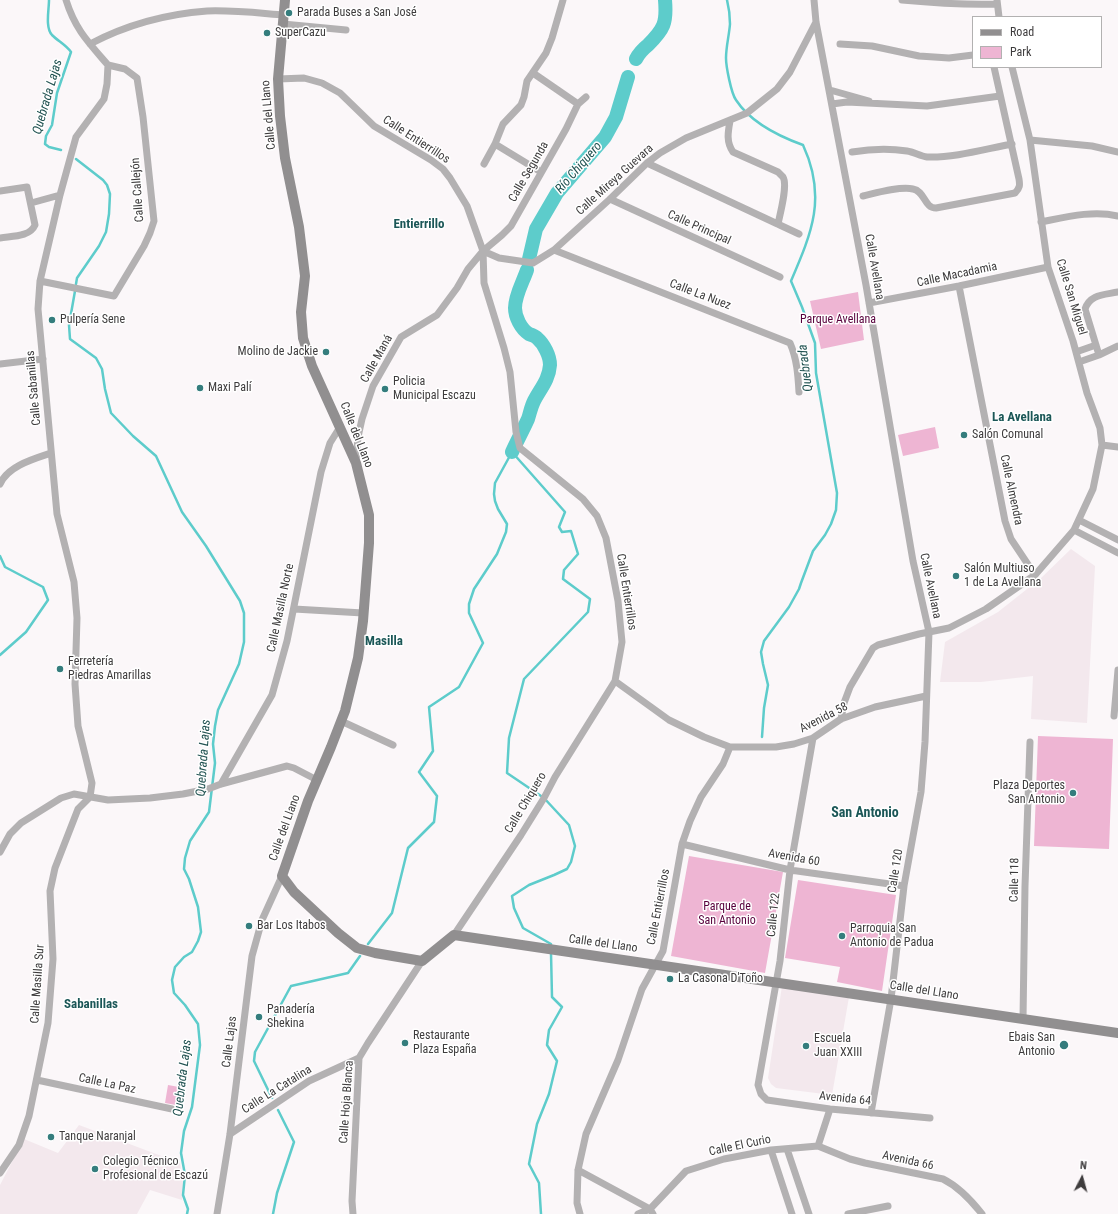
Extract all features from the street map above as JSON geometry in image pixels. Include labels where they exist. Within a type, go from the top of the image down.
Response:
[{"type":"main road","name":"Calle del Llano","points":[[285,0],[278,79],[285,158],[299,227],[304,276],[301,312],[303,338],[312,366],[356,463],[369,515],[369,543],[358,658],[345,711],[308,801],[282,876],[294,892],[338,933],[357,948],[375,953],[422,961]]},
{"type":"main road","name":"Calle del Llano","points":[[454,935],[1118,1033]]},
{"type":"main road","points":[[422,961],[454,935]]},
{"type":"street","points":[[66,0],[80,31],[108,64]]},
{"type":"street","points":[[484,164],[503,124],[521,105],[527,81],[546,53],[552,38],[563,0]]},
{"type":"street","name":"Calle Avellana","points":[[814,0],[816,22],[869,303],[912,555],[929,632]]},
{"type":"street","points":[[902,0],[962,5],[997,2],[999,16]]},
{"type":"street","points":[[90,44],[112,32],[150,20],[207,12],[241,12],[346,30]]},
{"type":"street","name":"Calle Mireya Guevara","points":[[483,251],[499,258],[533,263],[554,250],[647,163],[660,153],[686,138],[747,113],[777,89],[790,72],[816,22]]},
{"type":"street","points":[[840,44],[872,46],[919,56],[950,58],[972,55]]},
{"type":"street","name":"Calle Sabanillas","points":[[90,797],[92,783],[78,726],[75,684],[77,618],[74,582],[56,514],[38,309],[40,281],[60,195],[76,137],[104,99],[107,84],[108,64]]},
{"type":"street","name":"Calle Callejón","points":[[40,281],[114,296],[150,233],[154,221],[143,117],[137,78],[125,69],[108,64]]},
{"type":"street","points":[[863,196],[904,188],[914,189],[922,194],[931,208],[936,208],[1015,193],[1020,186],[994,68]]},
{"type":"street","name":"Calle San Miguel","points":[[1012,68],[1030,140],[1048,267],[1076,352],[1087,393],[1100,428],[1102,444]]},
{"type":"street","points":[[533,74],[578,104]]},
{"type":"street","name":"Calle Entierrillos","points":[[278,79],[304,78],[322,83],[340,93],[374,126],[432,160],[444,169],[467,206],[483,251],[484,283],[508,366],[516,432],[520,448],[583,499],[597,516],[606,538],[618,601],[622,642],[615,681]]},
{"type":"street","points":[[830,90],[880,104]]},
{"type":"street","points":[[832,104],[847,102],[927,106],[1000,96]]},
{"type":"street","name":"Calle Segunda","points":[[483,251],[502,236],[510,226],[566,129],[578,104],[586,97]]},
{"type":"street","points":[[730,121],[728,140],[729,146],[733,152],[778,172],[783,176],[783,194],[778,224]]},
{"type":"street","points":[[1030,140],[1092,146],[1118,152]]},
{"type":"street","points":[[494,144],[541,172]]},
{"type":"street","points":[[852,152],[869,149],[886,149],[908,151],[925,156],[944,156],[1012,144]]},
{"type":"street","points":[[647,163],[799,234]]},
{"type":"street","points":[[0,192],[27,187],[35,225],[33,230],[28,233],[0,238]]},
{"type":"street","points":[[31,203],[60,195]]},
{"type":"street","name":"Calle Principal","points":[[610,199],[780,276]]},
{"type":"street","points":[[1041,222],[1089,214],[1105,213],[1118,216]]},
{"type":"street","name":"Calle La Nuez","points":[[554,250],[790,343],[794,350],[799,392]]},
{"type":"street","name":"Calle Maná","points":[[356,463],[358,437],[362,419],[373,386],[401,337],[437,315],[457,288],[468,269],[483,251]]},
{"type":"street","name":"Calle Macadamia","points":[[869,303],[960,286],[1048,267]]},
{"type":"street","name":"Calle Almendra","points":[[960,286],[1005,521],[1011,539],[1035,575]]},
{"type":"street","points":[[1099,355],[1085,309],[1092,298],[1118,292]]},
{"type":"street","points":[[1076,352],[1096,345]]},
{"type":"street","points":[[1079,362],[1118,346]]},
{"type":"street","points":[[0,364],[43,360]]},
{"type":"street","name":"Calle Masilla Norte","points":[[221,784],[272,695],[287,641],[308,530],[321,472],[330,443],[340,427]]},
{"type":"street","points":[[841,719],[844,703],[850,687],[872,648],[878,645],[950,628],[986,609],[1035,575],[1074,530],[1093,489],[1102,444],[1118,447]]},
{"type":"street","points":[[0,484],[3,476],[12,469],[51,453]]},
{"type":"street","points":[[1079,520],[1118,539],[1113,544],[1115,552]]},
{"type":"street","points":[[1074,530],[1115,552]]},
{"type":"street","points":[[294,609],[363,613]]},
{"type":"street","name":"Calle 120","points":[[871,1112],[890,999],[904,886],[920,792],[925,742],[929,632]]},
{"type":"street","points":[[1114,716],[1118,670]]},
{"type":"street","points":[[615,681],[669,720],[704,737],[730,747]]},
{"type":"street","name":"Calle Chiquero","points":[[454,935],[521,835],[615,681]]},
{"type":"street","name":"Avenida 58","points":[[730,747],[776,747],[794,744],[813,738],[841,719],[875,707],[926,696]]},
{"type":"street","points":[[341,721],[393,745]]},
{"type":"street","name":"Calle 122","points":[[761,1094],[758,1085],[776,982],[790,870],[813,738]]},
{"type":"street","name":"Calle 118","points":[[1023,1019],[1025,886],[1030,742]]},
{"type":"street","name":"Calle Entierrillos","points":[[580,1214],[577,1203],[578,1170],[586,1134],[618,1060],[642,989],[663,951],[682,844],[690,821],[701,797],[723,764],[730,747]]},
{"type":"street","points":[[0,852],[10,834],[21,823],[61,798],[74,794],[108,800],[150,798],[202,791],[221,784],[287,766],[317,780]]},
{"type":"street","name":"Calle Masilla Sur","points":[[0,1173],[18,1145],[29,1116],[48,1023],[53,959],[50,891],[55,868],[78,809],[90,797]]},
{"type":"street","name":"Avenida 60","points":[[682,844],[790,870],[904,886]]},
{"type":"street","name":"Calle Lajas","points":[[217,1214],[230,1134],[252,956],[262,920],[282,876]]},
{"type":"street","name":"Calle Hoja Blanca","points":[[353,1214],[352,1201],[360,1058],[368,1043],[422,961]]},
{"type":"street","name":"Calle La Catalina","points":[[230,1134],[309,1081],[360,1058]]},
{"type":"street","name":"Calle La Paz","points":[[37,1080],[172,1109]]},
{"type":"street","name":"Avenida 64","points":[[761,1094],[767,1100],[830,1109],[930,1118]]},
{"type":"street","points":[[818,1146],[830,1109]]},
{"type":"street","name":"Calle El Curio","points":[[652,1212],[686,1171],[724,1158],[771,1150],[818,1146]]},
{"type":"street","name":"Avenida 66","points":[[818,1146],[850,1159],[865,1163],[943,1179],[961,1190],[982,1214]]},
{"type":"street","points":[[787,1149],[809,1214]]},
{"type":"street","points":[[771,1150],[792,1214]]},
{"type":"street","points":[[578,1170],[652,1212]]},
{"type":"street","points":[[848,1214],[888,1206]]},
{"type":"street","points":[[638,1214],[652,1212]]},
{"type":"shaded area","points":[[1071,549],[1095,566],[1087,723],[1031,719],[1033,676],[981,682],[940,682],[945,642],[998,612],[1041,578]]},
{"type":"shaded area","name":"Escuela Juan XXIII","points":[[782,986],[849,997],[832,1095],[776,1088],[771,1084],[768,1078]]},
{"type":"shaded area","name":"Colegio Técnico Profesional de Escazú","points":[[79,1125],[180,1163],[183,1183],[182,1200],[150,1190],[137,1214],[0,1214],[0,1185],[24,1139],[58,1153]]},
{"type":"green space","name":"Parque Avellana","points":[[858,292],[864,340],[821,349],[810,301]]},
{"type":"green space","points":[[935,427],[939,448],[903,456],[898,435]]},
{"type":"green space","name":"Plaza Deportes San Antonio","points":[[1038,736],[1113,739],[1109,849],[1034,846]]},
{"type":"green space","name":"Parque de San Antonio","points":[[689,856],[783,872],[765,973],[671,956]]},
{"type":"green space","points":[[798,880],[896,895],[882,991],[837,982],[840,967],[785,958]]},
{"type":"green space","points":[[168,1085],[179,1087],[176,1105],[165,1103]]},
{"type":"waterway","name":"Quebrada Lajas","points":[[49,0],[48,23],[50,32],[71,52],[57,93],[52,125],[46,136],[45,144],[49,147],[61,150]]},
{"type":"waterway","name":"Río Chiquero","points":[[636,59],[641,51],[661,30],[665,20],[665,0]]},
{"type":"waterway","name":"Quebrada","points":[[727,0],[730,24],[726,50],[726,62],[734,97],[742,108],[757,122],[775,133],[803,145],[814,181],[814,214],[805,246],[791,281],[815,343],[816,373],[837,493],[836,510],[831,524],[813,551],[799,589],[789,607],[764,641],[761,652],[768,685],[764,708],[762,737]]},
{"type":"waterway","name":"Río Chiquero","points":[[529,259],[536,229],[557,193],[605,137],[616,117],[628,77]]},
{"type":"waterway","name":"Quebrada Lajas","points":[[76,159],[103,180],[107,185],[110,194],[106,232],[99,246],[77,278],[76,284]]},
{"type":"waterway","name":"Río Chiquero","points":[[512,452],[528,419],[534,401],[546,380],[550,365],[548,354],[542,343],[536,337],[523,329],[516,315],[516,298],[527,270]]},
{"type":"waterway","name":"Quebrada Lajas","points":[[75,291],[69,325],[70,339],[96,358],[102,369],[111,413],[133,436],[156,456],[182,512],[206,546],[240,601],[244,613],[244,642],[239,664],[218,710],[215,726],[213,744],[215,763],[209,812],[190,841],[185,858],[184,869],[189,879],[198,907],[201,932],[192,952],[184,957],[175,967],[172,980],[174,993],[185,1005],[198,1024],[200,1045],[192,1107],[184,1131],[181,1153],[185,1175],[183,1195],[188,1209],[187,1214]]},
{"type":"waterway","points":[[368,944],[392,913],[408,848],[434,822],[437,796],[419,772],[433,751],[429,707],[459,687],[483,643],[469,613],[469,604],[474,589],[497,554],[506,532],[507,524],[498,509],[494,494],[495,483],[512,452],[565,512],[559,527],[562,532],[571,531],[578,554],[564,570],[563,579],[590,599],[588,612],[524,679],[509,738],[507,773],[544,798],[569,825],[575,846],[571,862],[567,869],[529,885],[512,896],[514,908],[523,928],[551,944],[551,948]]},
{"type":"waterway","points":[[0,556],[5,567],[43,587],[48,600],[26,632],[0,655]]},
{"type":"waterway","points":[[541,1214],[539,1183],[529,1164],[537,1124],[549,1094],[557,1061],[547,1045],[549,1030],[562,1007],[552,997],[551,953]]},
{"type":"waterway","points":[[272,1098],[254,1061],[255,1052],[291,986],[348,973],[360,956]]},
{"type":"waterway","points":[[273,1214],[277,1193],[294,1142],[278,1110]]},
{"type":"place","name":"Parada Buses a San José","points":[[289,13]]},
{"type":"place","name":"SuperCazu","points":[[267,33]]},
{"type":"place","name":"Pulpería Sene","points":[[52,320]]},
{"type":"place","name":"Molino de Jackie","points":[[326,352]]},
{"type":"place","name":"Maxi Palí","points":[[200,388]]},
{"type":"place","name":"Policia Municipal Escazu","points":[[385,389]]},
{"type":"place","name":"Salón Comunal","points":[[964,435]]},
{"type":"place","name":"Salón Multiuso 1 de La Avellana","points":[[956,576]]},
{"type":"place","name":"Ferretería Piedras Amarillas","points":[[60,669]]},
{"type":"place","name":"Plaza Deportes San Antonio","points":[[1073,793]]},
{"type":"place","name":"Bar Los Itabos","points":[[249,926]]},
{"type":"place","name":"Parroquia San Antonio de Padua","points":[[842,936]]},
{"type":"place","name":"La Casona D'Toño","points":[[670,979]]},
{"type":"place","name":"Panadería Shekina","points":[[259,1017]]},
{"type":"place","name":"Restaurante Plaza España","points":[[405,1043]]},
{"type":"place","name":"Ebais San Antonio","points":[[1064,1045]]},
{"type":"place","name":"Escuela Juan XXIII","points":[[806,1046]]},
{"type":"place","name":"Tanque Naranjal","points":[[51,1137]]},
{"type":"place","name":"Colegio Técnico Profesional de Escazú","points":[[95,1169]]},
{"type":"district","name":"Entierrillo","points":[[419,225]]},
{"type":"district","name":"La Avellana","points":[[1022,418]]},
{"type":"district","name":"Masilla","points":[[384,642]]},
{"type":"district","name":"San Antonio","points":[[865,813]]},
{"type":"district","name":"Sabanillas","points":[[91,1005]]}]
